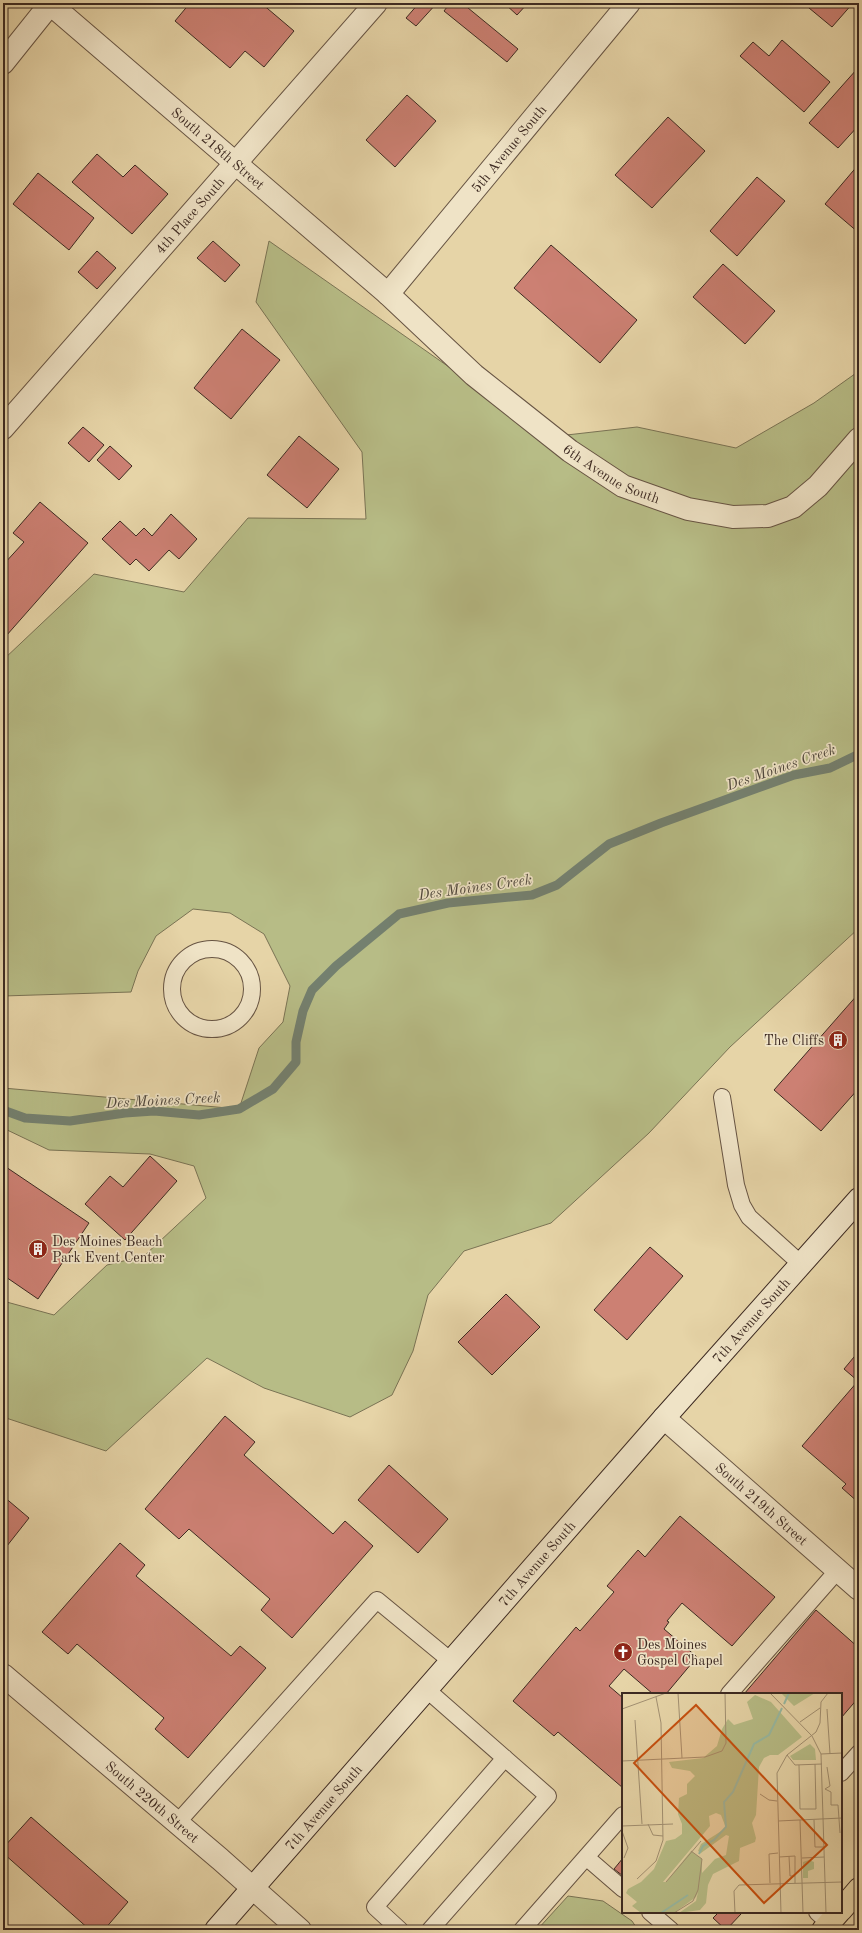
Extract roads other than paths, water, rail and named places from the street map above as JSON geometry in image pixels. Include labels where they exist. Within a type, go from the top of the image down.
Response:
[{"type":"main road","points":[[842,1905],[859,1889]]},
{"type":"street","name":"South 218th Street","points":[[50,3],[388,294]]},
{"type":"street","points":[[3,63],[50,3]]},
{"type":"street","name":"4th Place South","points":[[3,428],[376,3]]},
{"type":"street","name":"5th Avenue South","points":[[388,294],[629,3]]},
{"type":"street","name":"6th Avenue South","points":[[388,294],[474,375],[570,451],[623,486],[688,509],[733,517],[768,516],[793,507],[818,486],[859,439]]},
{"type":"street","name":"7th Avenue South","points":[[216,1930],[664,1418],[859,1200]]},
{"type":"street","name":"South 219th Street","points":[[664,1418],[859,1589]]},
{"type":"street","name":"South 220th Street","points":[[3,1675],[300,1930]]},
{"type":"lane","points":[[216,949],[228,952],[238,959],[246,968],[251,984],[250,1001],[241,1016],[227,1026],[205,1028],[194,1024],[184,1017],[177,1007],[172,996],[172,984],[176,972],[183,961],[192,954],[204,950],[216,949]]},
{"type":"lane","points":[[722,1097],[736,1184],[742,1205],[749,1217],[801,1264]]},
{"type":"lane","points":[[730,1693],[838,1570]]},
{"type":"lane","points":[[177,1823],[377,1600],[451,1660]]},
{"type":"lane","points":[[426,1689],[548,1796],[430,1930]]},
{"type":"lane","points":[[842,1772],[859,1753]]},
{"type":"lane","points":[[400,1930],[375,1907],[505,1758]]},
{"type":"lane","points":[[522,1930],[622,1816]]},
{"type":"lane","points":[[586,1857],[622,1888]]},
{"type":"lane","points":[[651,1913],[671,1930]]},
{"type":"waterway","name":"Des Moines Creek","points":[[3,1110],[25,1118],[70,1121],[125,1113],[154,1111],[199,1115],[239,1109],[273,1089],[296,1062],[296,1042],[303,1011],[312,990],[336,966],[399,914],[448,903],[532,895],[557,885],[609,844],[661,823],[794,775],[830,768],[859,754]]},
{"type":"place","name":"The Cliffs","points":[[838,1040]]},
{"type":"place","name":"Des Moines Beach Park Event Center","points":[[38,1249]]},
{"type":"place","name":"Des Moines Gospel Chapel","points":[[623,1652]]}]
